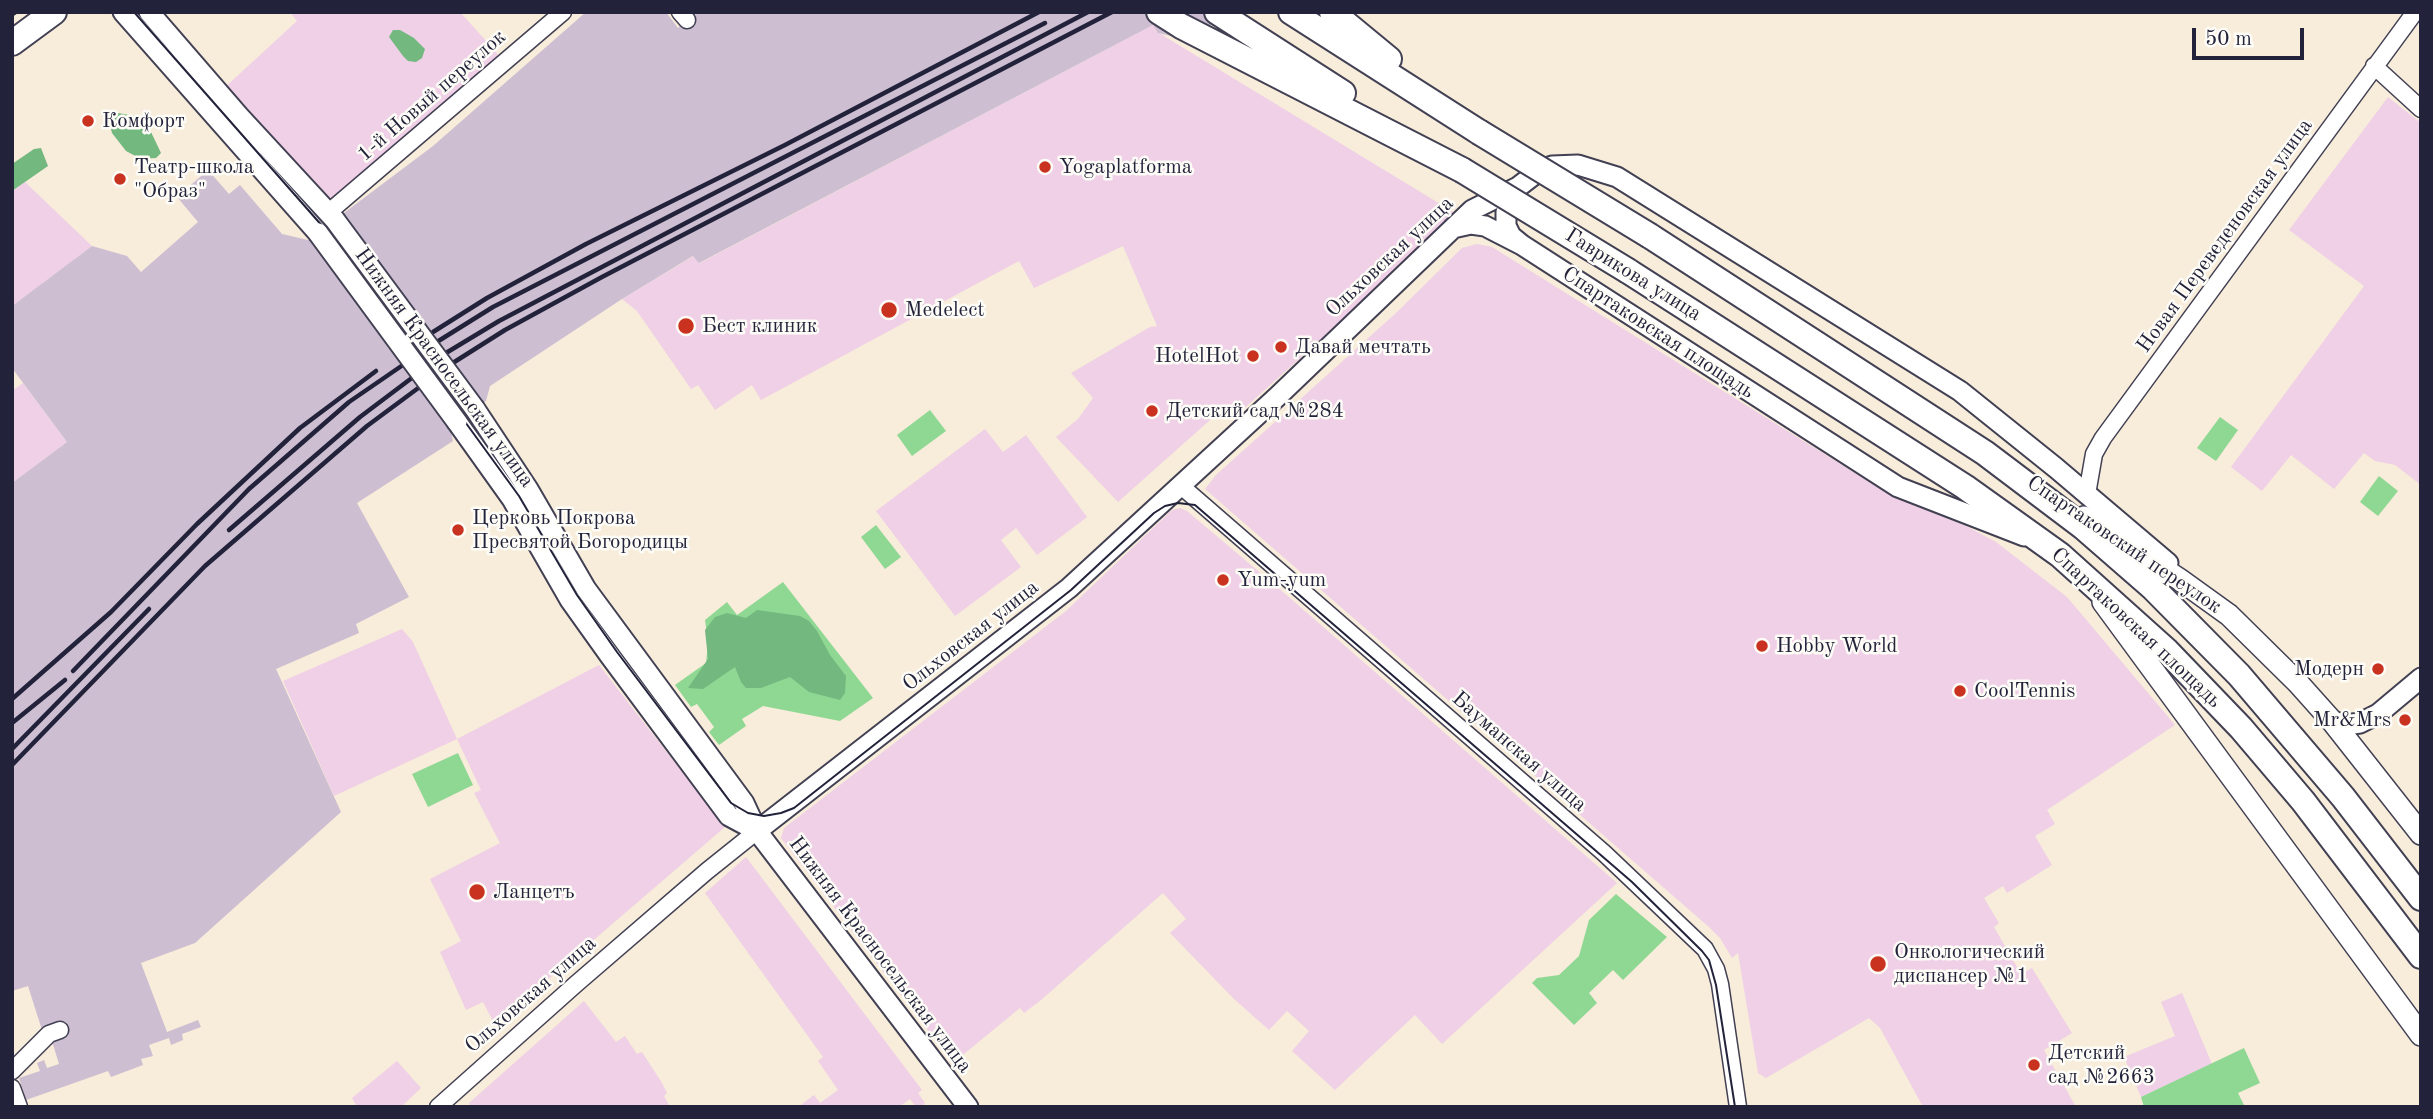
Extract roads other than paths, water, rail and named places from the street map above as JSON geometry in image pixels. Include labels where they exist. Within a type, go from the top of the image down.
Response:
[{"type":"main road","points":[[12,43],[54,12]]},
{"type":"main road","points":[[1159,12],[1181,26],[1462,170]]},
{"type":"main road","name":"Гаврикова улица","points":[[1217,12],[1965,487],[2045,544]]},
{"type":"main road","name":"Гаврикова улица","points":[[1291,12],[1479,132],[1650,236],[1985,453],[2069,516]]},
{"type":"main road","points":[[1332,12],[1479,132]]},
{"type":"main road","name":"Спартаковский переулок","points":[[1985,453],[2134,549],[2229,615],[2332,721],[2421,834]]},
{"type":"main road","name":"Спартаковская площадь","points":[[2069,516],[2153,587],[2239,676],[2343,797],[2421,898]]},
{"type":"main road","name":"Спартаковская площадь","points":[[2045,544],[2167,651],[2241,728],[2303,801],[2421,956]]},
{"type":"main road","points":[[2088,580],[2421,1035]]},
{"type":"street","name":"Нижняя Красносельская улица","points":[[123,12],[318,233],[512,499],[570,600],[606,650],[729,816],[757,831]]},
{"type":"street","name":"Нижняя Красносельская улица","points":[[149,12],[239,116],[332,216],[475,409],[528,489],[586,590],[744,803],[757,831],[968,1107]]},
{"type":"street","name":"1-й Новый переулок","points":[[332,216],[563,12]]},
{"type":"street","name":"Новая Переведеновская улица","points":[[2093,499],[2094,454],[2103,438],[2415,12]]},
{"type":"street","points":[[2374,66],[2421,109]]},
{"type":"street","points":[[1518,187],[1539,171],[1566,164],[1588,167],[1617,177],[1959,391],[2093,499],[2229,615]]},
{"type":"street","name":"Ольховская улица","points":[[438,1107],[707,871],[1051,603],[1278,396],[1472,211],[1518,187]]},
{"type":"street","name":"Спартаковская площадь","points":[[1518,187],[1506,212],[1506,226],[1511,236],[1522,245]]},
{"type":"street","name":"Спартаковская площадь","points":[[1453,228],[1471,224],[1485,226],[1522,245],[1898,487],[2045,544]]},
{"type":"street","name":"Бауманская улица","points":[[1180,485],[1613,861],[1705,949],[1712,958],[1718,976],[1738,1107]]},
{"type":"street","points":[[2093,499],[2204,639]]},
{"type":"street","points":[[2332,721],[2346,725],[2360,723],[2378,714],[2421,678]]},
{"type":"street","points":[[12,1071],[49,1034],[60,1030]]},
{"type":"street","points":[[12,1088],[19,1107]]},
{"type":"tram line","points":[[12,16],[18,12]]},
{"type":"tram line","points":[[134,12],[324,228],[519,496],[577,595],[617,652],[731,803],[748,813],[764,816],[794,808],[1071,590],[1154,513],[1165,506],[1178,503],[1195,505],[1632,882],[1702,951],[1709,960],[1716,985],[1735,1107]]},
{"type":"railway","points":[[433,332],[487,298],[586,244],[785,145],[1039,12]]},
{"type":"railway","points":[[229,530],[360,417],[441,356],[499,321],[1088,12]]},
{"type":"railway","points":[[12,765],[205,566],[367,426],[448,366],[505,330],[602,277],[1112,12]]},
{"type":"railway","points":[[73,671],[249,489],[349,402],[432,345],[493,307],[1045,23]]},
{"type":"railway","points":[[12,699],[111,612],[197,524],[300,428],[376,371]]},
{"type":"railway","points":[[12,749],[149,609]]},
{"type":"railway","points":[[12,723],[65,680]]},
{"type":"place","name":"Комфорт","points":[[88,121]]},
{"type":"place","name":"Yogaplatforma","points":[[1045,167]]},
{"type":"place","name":"Театр-школа \"Образ\"","points":[[120,179]]},
{"type":"place","name":"Medelect","points":[[889,310]]},
{"type":"place","name":"Бест клиник","points":[[686,326]]},
{"type":"place","name":"Давай мечтать","points":[[1281,347]]},
{"type":"place","name":"HotelHot","points":[[1253,356]]},
{"type":"place","name":"Детский сад №284","points":[[1152,411]]},
{"type":"place","name":"Церковь Покрова Пресвятой Богородицы","points":[[458,530]]},
{"type":"place","name":"Yum-yum","points":[[1223,580]]},
{"type":"place","name":"Hobby World","points":[[1762,646]]},
{"type":"place","name":"Модерн","points":[[2378,669]]},
{"type":"place","name":"CoolTennis","points":[[1960,691]]},
{"type":"place","name":"Mr&Mrs","points":[[2405,720]]},
{"type":"place","name":"Ланцетъ","points":[[477,892]]},
{"type":"place","name":"Онкологический диспансер №1","points":[[1878,964]]},
{"type":"place","name":"Детский сад №2663","points":[[2034,1065]]}]
